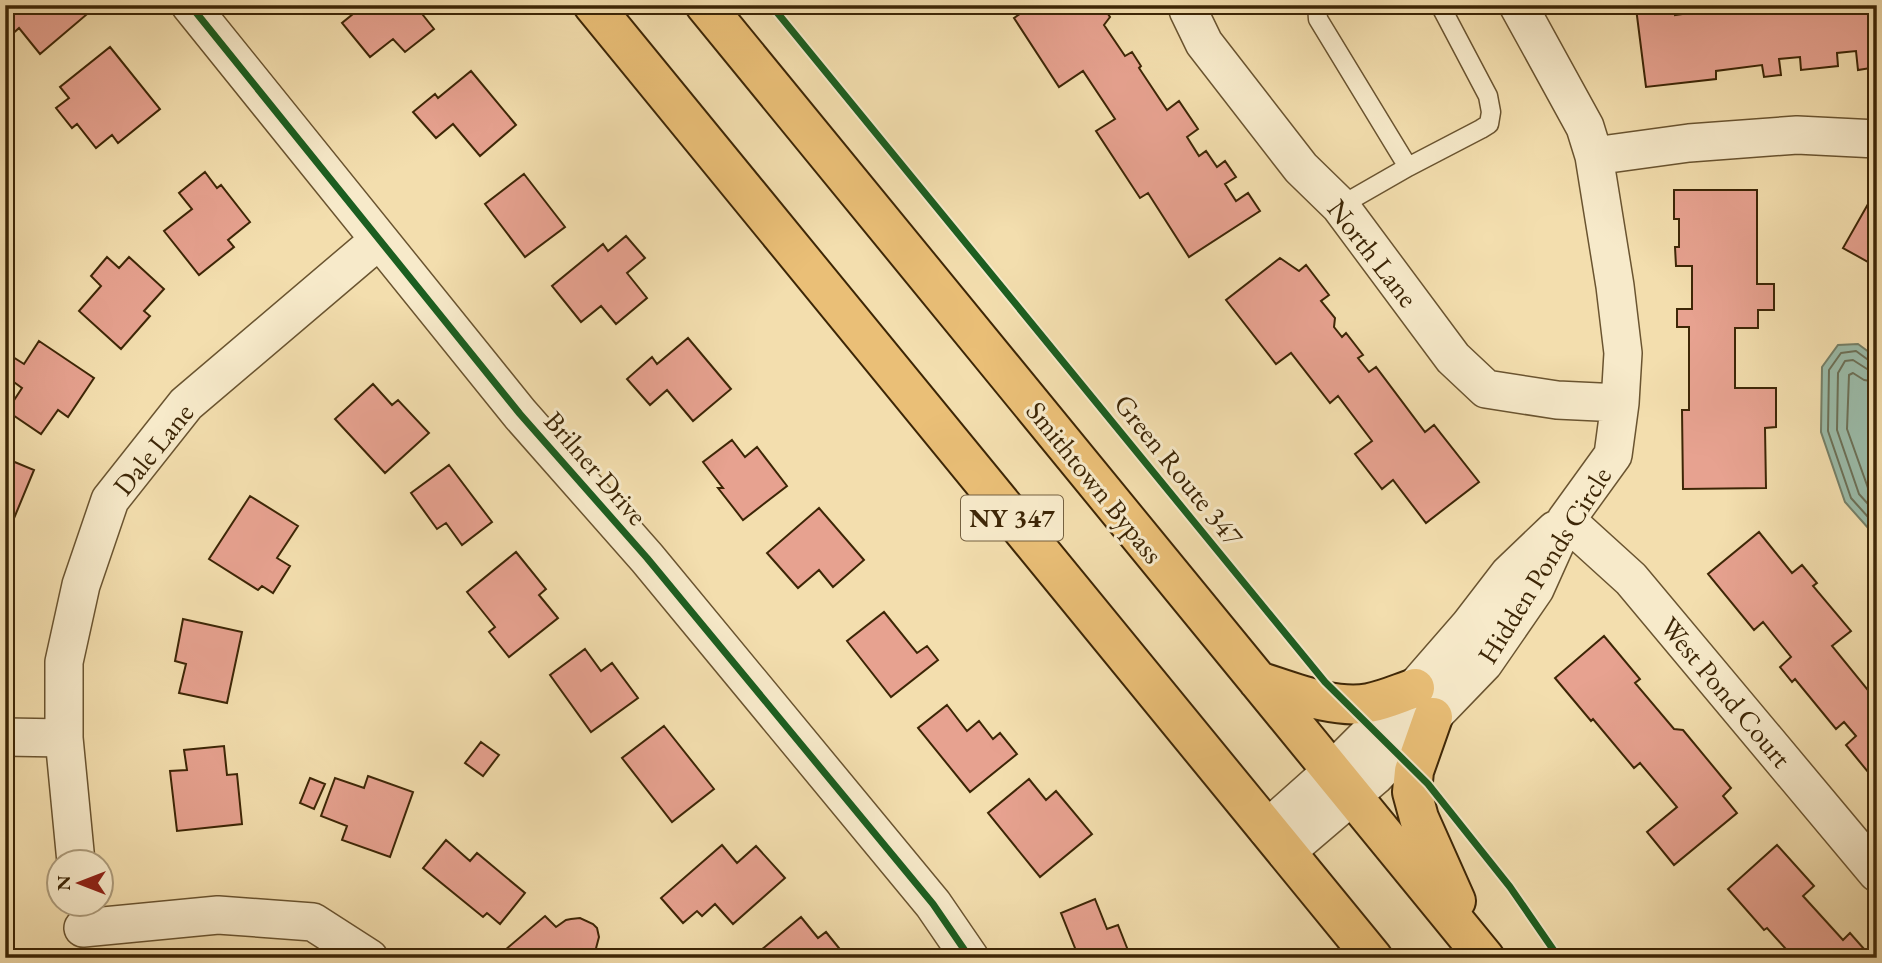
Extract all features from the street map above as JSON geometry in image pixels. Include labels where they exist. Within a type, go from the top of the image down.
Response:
[{"type":"highway","name":"NY 347","points":[[593,5],[1373,958]]},
{"type":"highway","name":"Smithtown Bypass","points":[[705,5],[1480,951]]},
{"type":"highway","points":[[1258,681],[1316,699],[1346,704],[1424,703],[1412,792],[1419,818],[1480,951]]},
{"type":"street","name":"Brilner Drive","points":[[190,5],[520,414],[647,558],[933,904],[970,958]]},
{"type":"street","name":"North Lane","points":[[1189,5],[1188,10],[1204,43],[1301,168],[1340,206],[1453,358],[1486,389],[1557,400],[1620,403]]},
{"type":"street","name":"Hidden Ponds Circle","points":[[1276,841],[1342,784],[1424,703],[1452,647],[1505,606],[1509,573],[1566,520],[1613,455],[1623,353],[1594,156],[1585,127],[1518,5]]},
{"type":"street","points":[[1594,156],[1689,143],[1797,135],[1877,139]]},
{"type":"street","name":"Dale Lane","points":[[75,848],[64,738],[64,662],[81,584],[110,500],[186,404],[379,240]]},
{"type":"street","name":"West Pond Court","points":[[1566,520],[1631,579],[1877,873]]},
{"type":"street","points":[[5,737],[64,738]]},
{"type":"street","points":[[83,930],[218,915],[313,922],[369,958]]},
{"type":"lane","points":[[1317,5],[1318,19],[1408,167]]},
{"type":"lane","points":[[1340,206],[1489,124],[1491,112],[1488,96],[1440,5]]},
{"type":"water","points":[[1858,344],[1877,358],[1877,538],[1845,502],[1821,432],[1822,367],[1838,345]]},
{"type":"building","points":[[5,5],[77,5],[86,15],[40,54],[19,28],[9,37],[5,33]]},
{"type":"building","points":[[364,5],[415,5],[434,29],[405,52],[393,39],[370,57],[342,23]]},
{"type":"building","points":[[1033,5],[1102,5],[1110,17],[1104,25],[1125,56],[1132,52],[1141,66],[1139,68],[1167,110],[1179,101],[1198,129],[1187,137],[1199,156],[1206,151],[1217,167],[1225,161],[1236,177],[1225,184],[1236,201],[1248,193],[1260,211],[1189,257],[1148,193],[1140,198],[1096,131],[1115,119],[1083,71],[1059,87],[1014,18]]},
{"type":"building","points":[[1674,5],[1675,15],[1697,12],[1696,5],[1877,5],[1877,67],[1858,70],[1856,51],[1837,53],[1838,66],[1801,70],[1800,57],[1779,59],[1781,75],[1764,77],[1762,65],[1716,71],[1716,79],[1646,87],[1636,8]]},
{"type":"building","points":[[110,47],[160,109],[118,143],[112,135],[96,148],[77,124],[72,128],[56,108],[69,98],[60,87]]},
{"type":"building","points":[[471,71],[516,125],[480,156],[453,124],[436,138],[413,112],[435,94],[438,98]]},
{"type":"building","points":[[205,172],[217,188],[221,185],[250,222],[228,240],[234,247],[199,275],[164,231],[192,209],[179,193]]},
{"type":"building","points":[[524,174],[565,227],[525,257],[485,204]]},
{"type":"building","points":[[1674,190],[1757,190],[1757,284],[1774,284],[1774,310],[1758,310],[1758,328],[1735,328],[1735,388],[1776,388],[1776,427],[1765,428],[1766,488],[1683,489],[1682,410],[1689,410],[1689,327],[1677,327],[1677,309],[1692,309],[1692,266],[1676,266],[1675,247],[1679,247],[1679,219],[1674,219]]},
{"type":"building","points":[[1877,190],[1877,267],[1843,248]]},
{"type":"building","points":[[626,236],[645,258],[627,273],[647,298],[616,324],[601,306],[581,322],[552,286],[603,244],[608,251]]},
{"type":"building","points":[[107,257],[119,268],[129,257],[164,289],[144,311],[150,316],[121,349],[79,311],[101,286],[91,276]]},
{"type":"building","points":[[1280,258],[1299,271],[1306,265],[1329,295],[1321,301],[1335,318],[1334,327],[1342,337],[1346,333],[1363,355],[1358,358],[1369,372],[1376,367],[1425,432],[1434,425],[1479,482],[1426,523],[1393,480],[1382,489],[1355,454],[1372,441],[1338,396],[1330,403],[1291,353],[1276,364],[1226,300]]},
{"type":"building","points":[[688,338],[731,389],[693,421],[667,390],[650,405],[627,379],[652,357],[657,364]]},
{"type":"building","points":[[39,341],[94,378],[68,417],[58,410],[41,434],[7,411],[22,388],[5,373],[5,359],[8,354],[24,364]]},
{"type":"building","points":[[373,384],[392,405],[398,400],[429,433],[385,473],[335,419]]},
{"type":"building","points":[[732,440],[745,457],[757,447],[787,486],[743,520],[718,488],[723,488],[703,462]]},
{"type":"building","points":[[5,458],[34,470],[5,540]]},
{"type":"building","points":[[449,465],[492,522],[462,545],[446,523],[437,529],[411,493]]},
{"type":"building","points":[[250,496],[298,526],[277,558],[290,566],[273,593],[262,586],[258,590],[209,559]]},
{"type":"building","points":[[819,508],[864,560],[833,587],[819,570],[798,588],[767,553]]},
{"type":"building","points":[[1759,532],[1792,573],[1802,565],[1817,583],[1813,586],[1851,631],[1832,646],[1871,694],[1877,690],[1877,783],[1846,745],[1856,736],[1844,722],[1836,729],[1795,679],[1792,682],[1780,667],[1791,657],[1763,622],[1754,630],[1708,574]]},
{"type":"building","points":[[516,552],[546,589],[539,595],[558,618],[509,657],[489,632],[495,627],[467,592]]},
{"type":"building","points":[[884,612],[917,653],[927,646],[938,660],[891,697],[847,641]]},
{"type":"building","points":[[183,619],[242,632],[227,703],[179,693],[186,664],[175,661]]},
{"type":"building","points":[[1604,636],[1640,679],[1635,683],[1674,729],[1683,730],[1731,788],[1723,796],[1737,813],[1674,865],[1647,832],[1677,807],[1640,763],[1634,768],[1555,678]]},
{"type":"building","points":[[585,649],[601,671],[612,663],[638,698],[591,732],[550,675]]},
{"type":"building","points":[[947,705],[967,731],[979,721],[993,739],[1000,733],[1017,754],[970,792],[918,728]]},
{"type":"building","points":[[664,726],[714,789],[672,822],[622,758]]},
{"type":"building","points":[[481,742],[499,755],[483,776],[465,763]]},
{"type":"building","points":[[224,746],[227,775],[237,774],[242,824],[177,831],[170,771],[187,770],[184,750]]},
{"type":"building","points":[[368,776],[413,792],[390,857],[342,840],[347,826],[321,816],[335,778],[364,788]]},
{"type":"building","points":[[310,778],[325,784],[314,809],[300,803]]},
{"type":"building","points":[[1029,779],[1046,800],[1056,791],[1092,834],[1040,877],[988,813]]},
{"type":"building","points":[[446,840],[470,861],[477,853],[525,893],[500,924],[487,913],[483,917],[423,868]]},
{"type":"building","points":[[722,845],[737,863],[756,846],[785,878],[733,924],[715,904],[702,916],[697,911],[683,923],[661,898]]},
{"type":"building","points":[[1777,845],[1814,886],[1803,896],[1843,940],[1850,933],[1872,958],[1794,958],[1767,928],[1764,930],[1728,889]]},
{"type":"building","points":[[1095,899],[1107,929],[1118,925],[1131,958],[1079,958],[1061,913]]},
{"type":"building","points":[[545,916],[556,927],[566,920],[580,918],[593,924],[599,937],[595,952],[603,958],[512,958],[505,950]]},
{"type":"building","points":[[801,917],[818,938],[826,932],[847,958],[768,958],[761,950]]},
{"type":"cycle path","points":[[190,5],[520,414],[647,558],[933,904],[970,958]]},
{"type":"cycle path","name":"Green Route 347","points":[[771,5],[1325,682],[1428,784],[1510,887],[1559,958]]}]
